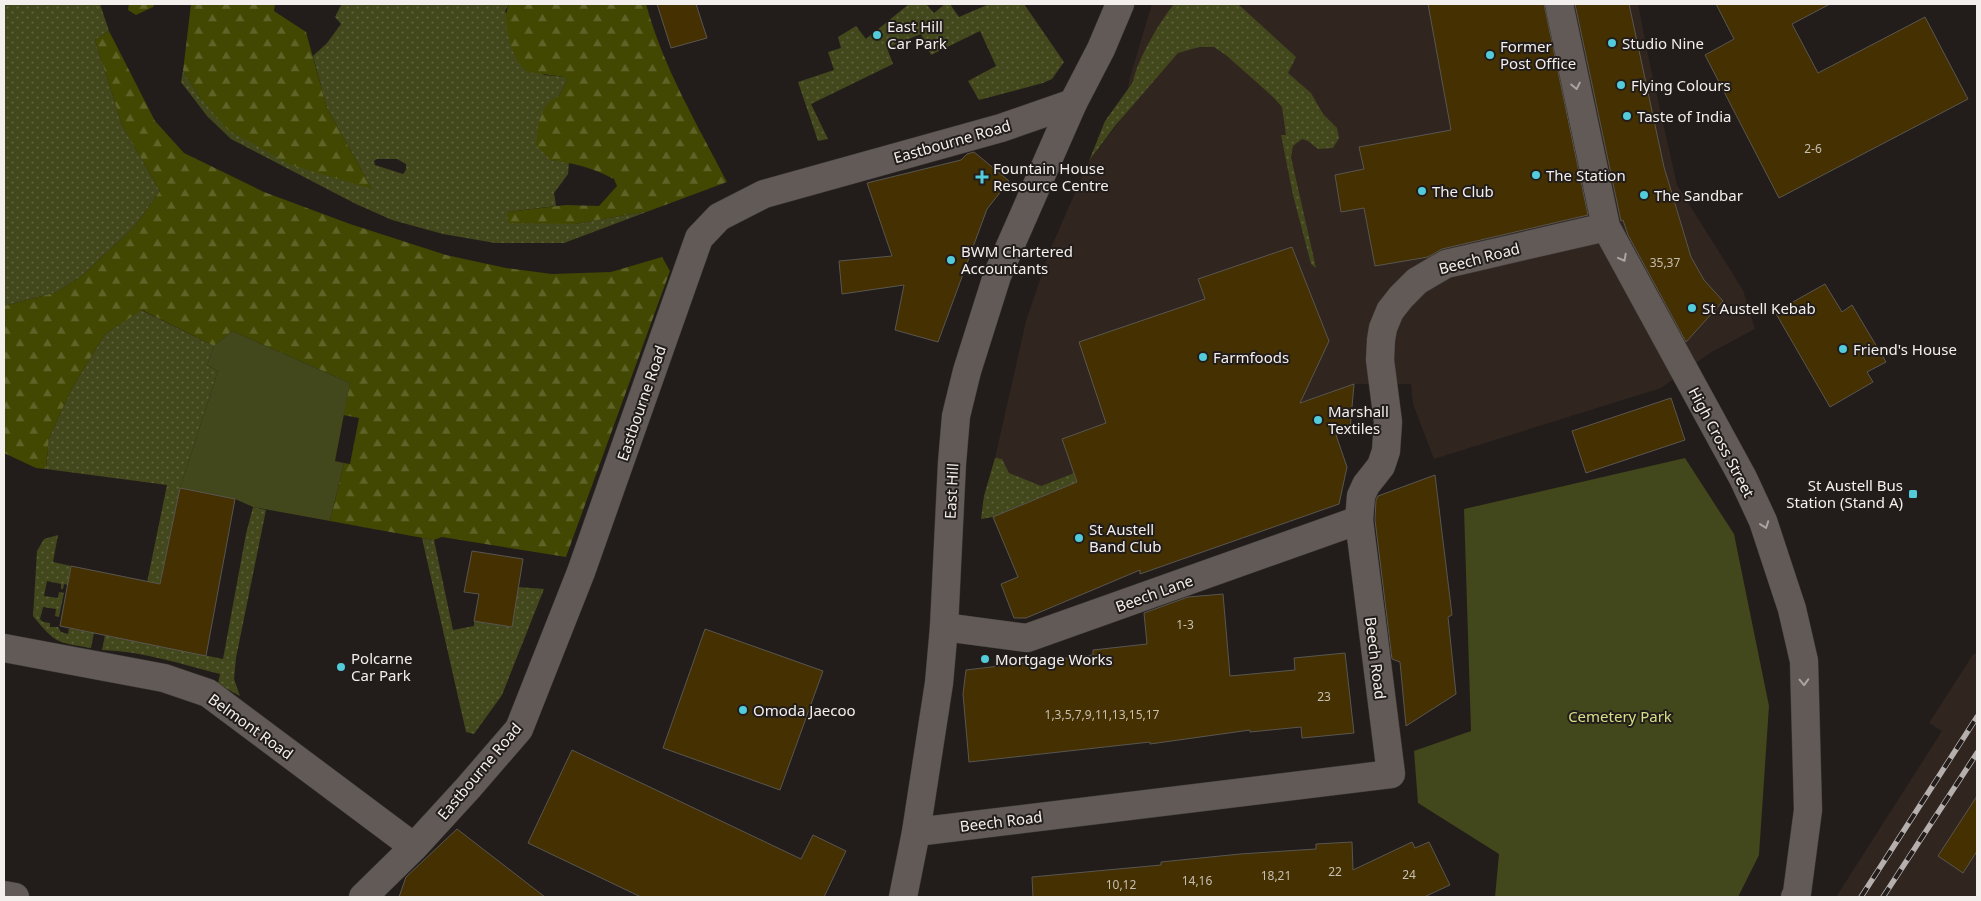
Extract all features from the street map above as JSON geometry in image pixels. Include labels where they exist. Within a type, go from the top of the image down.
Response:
[{"type":"street","name":"East Hill","points":[[903,897],[916,832],[939,683],[956,416],[967,371],[997,276],[1073,103],[1101,49],[1120,4]]},
{"type":"street","name":"High Cross Street","points":[[1559,4],[1606,227],[1764,521],[1792,609],[1804,660],[1808,810],[1796,895]]},
{"type":"street","name":"Eastbourne Road","points":[[363,897],[414,847],[519,729],[584,562],[699,238],[720,217],[764,194],[1000,128],[1073,103]]},
{"type":"street","name":"Beech Road","points":[[916,832],[1391,774],[1359,520],[1361,496],[1366,485],[1381,466],[1386,451],[1388,422],[1381,368],[1383,328],[1390,311],[1401,297],[1417,281],[1446,264],[1606,227]]},
{"type":"street","name":"Beech Lane","points":[[944,626],[1027,638],[1359,520]]},
{"type":"street","name":"Belmont Road","points":[[4,648],[164,678],[208,693],[414,847]]},
{"type":"street","points":[[4,895],[14,897]]},
{"type":"shaded area","points":[[1152,4],[1638,4],[1677,185],[1743,290],[1755,329],[1710,353],[1661,388],[1434,459],[1413,404],[1411,384],[1354,384],[1124,462],[1077,482],[1074,473],[1041,486],[984,496],[995,458],[1026,321],[1050,250],[1089,161],[1123,117],[1130,77]]},
{"type":"shaded area","points":[[1974,653],[1977,655],[1977,897],[1836,897],[1942,731],[1929,723]]},
{"type":"green space","points":[[4,4],[100,4],[109,31],[95,40],[122,125],[160,191],[135,226],[83,275],[57,292],[4,306]]},
{"type":"green space","points":[[129,4],[155,4],[153,7],[136,15],[128,10]]},
{"type":"green space","points":[[191,4],[275,4],[274,11],[306,32],[327,108],[372,189],[291,165],[228,130],[201,99],[183,71]]},
{"type":"green space","points":[[509,4],[505,11],[544,75],[566,77],[567,81],[559,96],[551,160],[569,162],[568,174],[554,193],[556,206],[507,212],[575,224],[649,211],[564,243],[495,243],[443,234],[392,220],[356,204],[231,139],[207,116],[181,82],[183,71],[201,99],[372,189],[327,108],[313,56],[327,43],[341,24],[335,17],[341,5]],"holes":[[[377,159],[397,159],[406,164],[406,170],[403,174],[375,165],[374,161]]]},
{"type":"green space","points":[[509,4],[646,4],[671,73],[727,182],[649,211],[575,224],[508,223],[507,212],[566,205],[599,206],[617,186],[614,179],[599,172],[576,164],[551,160],[536,145],[543,110],[547,104],[559,96],[567,81],[565,77],[527,72],[519,63],[511,47],[507,32],[506,17]]},
{"type":"green space","points":[[909,4],[926,4],[934,13],[945,4],[950,4],[959,17],[989,4],[1024,4],[1064,62],[1052,79],[979,100],[968,81],[996,66],[980,31],[931,55],[921,34],[887,48],[893,64],[811,104],[828,139],[818,141],[798,82],[834,70],[828,52],[841,48],[838,37],[856,26],[866,39]]},
{"type":"green space","points":[[1174,4],[1238,4],[1296,57],[1288,73],[1311,93],[1323,114],[1337,128],[1339,138],[1333,148],[1318,149],[1302,139],[1293,146],[1291,157],[1316,268],[1311,264],[1293,195],[1281,135],[1286,135],[1282,107],[1227,56],[1214,47],[1199,47],[1178,53],[1115,126],[1089,161],[1105,121],[1133,82],[1139,63],[1150,41]]},
{"type":"green space","points":[[109,31],[155,121],[184,153],[264,192],[350,224],[446,255],[506,268],[552,274],[611,272],[662,257],[670,271],[566,557],[442,537],[434,540],[330,521],[344,463],[350,464],[359,418],[343,415],[350,383],[232,331],[214,346],[142,310],[105,334],[72,388],[49,438],[46,469],[36,468],[4,453],[4,306],[57,292],[83,275],[135,226],[160,191],[122,125],[95,40]]},
{"type":"green space","points":[[141,310],[214,346],[207,365],[218,371],[180,488],[156,605],[143,602],[167,485],[46,469],[49,438],[72,388],[105,334]]},
{"type":"green space","points":[[232,331],[350,383],[335,461],[344,463],[330,521],[253,507],[235,499],[180,488],[218,371],[207,365],[214,346]]},
{"type":"green space","points":[[995,458],[1002,459],[1009,473],[1041,486],[1074,473],[1077,482],[993,517],[981,519],[984,496]]},
{"type":"green space","name":"Cemetery Park","points":[[1685,458],[1734,534],[1769,706],[1759,855],[1738,897],[1495,897],[1499,854],[1418,803],[1414,751],[1471,731],[1464,509]]},
{"type":"green space","points":[[253,507],[266,510],[236,658],[234,679],[240,696],[218,684],[220,674],[147,655],[102,650],[105,635],[223,659],[246,534]]},
{"type":"green space","points":[[58,535],[53,562],[71,566],[68,585],[64,584],[63,589],[61,589],[61,584],[47,581],[44,596],[58,598],[59,592],[64,593],[59,617],[55,616],[56,609],[43,607],[40,619],[43,622],[50,623],[50,627],[58,627],[61,632],[68,634],[69,628],[94,633],[91,648],[63,643],[57,640],[33,616],[37,551],[44,539]]},
{"type":"green space","points":[[422,538],[434,540],[453,630],[474,626],[474,621],[511,627],[518,587],[544,589],[502,695],[474,734],[466,732]]},
{"type":"building","points":[[657,4],[696,4],[707,38],[671,48]]},
{"type":"building","points":[[1428,4],[1544,4],[1588,215],[1442,249],[1428,257],[1375,266],[1364,208],[1341,212],[1335,175],[1364,169],[1359,147],[1451,130]]},
{"type":"building","points":[[1575,4],[1629,4],[1664,167],[1691,257],[1704,280],[1723,301],[1686,342],[1628,235],[1623,220],[1621,221]]},
{"type":"building","points":[[1716,4],[1830,4],[1792,24],[1818,73],[1925,17],[1968,99],[1779,198],[1705,55],[1734,39]]},
{"type":"building","points":[[974,152],[1009,181],[987,209],[938,342],[895,330],[904,285],[842,294],[839,261],[892,256],[867,183],[961,160],[967,154]]},
{"type":"building","points":[[1292,247],[1329,341],[1300,403],[1354,384],[1350,430],[1336,435],[1347,467],[1339,504],[1140,574],[1140,570],[1026,618],[1014,618],[1001,584],[1018,577],[993,517],[1077,482],[1062,439],[1106,423],[1079,342],[1205,299],[1198,279]]},
{"type":"building","name":"Friend's House","points":[[1825,284],[1842,312],[1852,305],[1886,362],[1867,372],[1873,382],[1830,407],[1775,312]]},
{"type":"building","points":[[1671,398],[1685,440],[1586,473],[1572,431]]},
{"type":"building","points":[[1435,475],[1452,615],[1448,617],[1456,694],[1406,726],[1400,662],[1392,659],[1375,520],[1376,500],[1378,496]]},
{"type":"building","points":[[180,488],[235,499],[206,656],[60,626],[71,566],[160,584]]},
{"type":"building","points":[[472,551],[523,559],[512,627],[474,621],[479,594],[464,592]]},
{"type":"building","points":[[1223,594],[1230,676],[1295,670],[1294,658],[1345,653],[1354,733],[1302,738],[1301,727],[1250,732],[1250,730],[1150,744],[1150,742],[969,762],[963,694],[966,670],[1093,655],[1093,650],[1147,644],[1144,613],[1188,597]]},
{"type":"building","name":"Omoda Jaecoo","points":[[705,629],[823,671],[780,790],[663,748]]},
{"type":"building","points":[[572,750],[801,859],[813,835],[846,851],[824,897],[641,897],[528,843]]},
{"type":"building","points":[[1977,796],[1977,851],[1963,873],[1938,856]]},
{"type":"building","points":[[457,829],[545,897],[399,897],[406,877]]},
{"type":"building","points":[[1352,842],[1353,870],[1412,842],[1415,848],[1429,842],[1450,885],[1424,897],[1033,897],[1032,877],[1161,865],[1161,862],[1240,854],[1316,849],[1316,844]]},
{"type":"railway","points":[[1861,897],[1977,717]]},
{"type":"railway","points":[[1883,897],[1977,753]]},
{"type":"place","name":"East Hill Car Park","points":[[877,35]]},
{"type":"place","name":"Studio Nine","points":[[1612,43]]},
{"type":"place","name":"Former Post Office","points":[[1490,55]]},
{"type":"place","name":"Flying Colours","points":[[1621,85]]},
{"type":"place","name":"Taste of India","points":[[1627,116]]},
{"type":"place","name":"The Station","points":[[1536,175]]},
{"type":"place","name":"Fountain House Resource Centre","points":[[982,177]]},
{"type":"place","name":"The Club","points":[[1422,191]]},
{"type":"place","name":"The Sandbar","points":[[1644,195]]},
{"type":"place","name":"BWM Chartered Accountants","points":[[951,260]]},
{"type":"place","name":"St Austell Kebab","points":[[1692,308]]},
{"type":"place","name":"Friend's House","points":[[1843,349]]},
{"type":"place","name":"Farmfoods","points":[[1203,357]]},
{"type":"place","name":"Marshall Textiles","points":[[1318,420]]},
{"type":"place","name":"St Austell Bus Station (Stand A)","points":[[1913,494]]},
{"type":"place","name":"St Austell Band Club","points":[[1079,538]]},
{"type":"place","name":"Mortgage Works","points":[[985,659]]},
{"type":"place","name":"Polcarne Car Park","points":[[341,667]]},
{"type":"place","name":"Omoda Jaecoo","points":[[743,710]]}]
